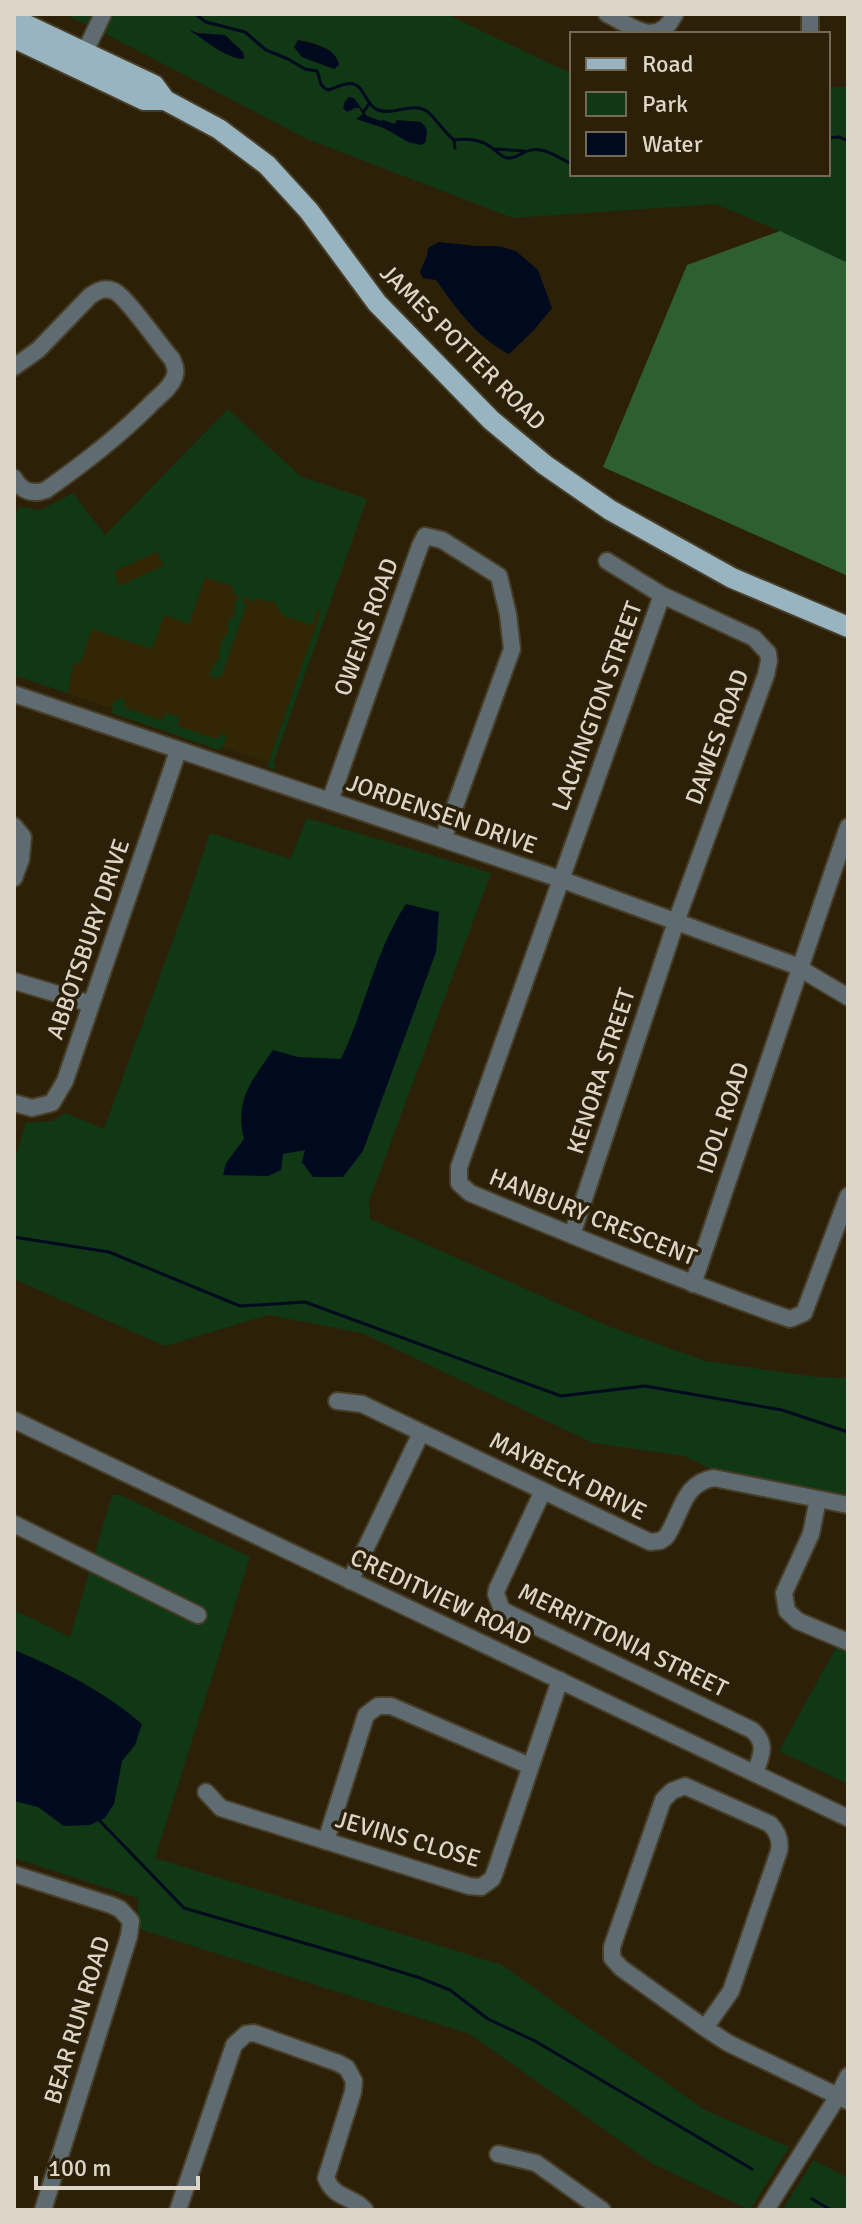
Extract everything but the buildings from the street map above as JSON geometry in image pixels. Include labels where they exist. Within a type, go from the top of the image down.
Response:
[{"type":"main road","name":"JAMES POTTER ROAD","points":[[14,19],[82,60]]},
{"type":"main road","name":"JAMES POTTER ROAD","points":[[14,38],[154,85],[165,100],[219,129],[267,165],[309,211],[377,303],[491,420],[545,465],[610,510],[732,578],[848,627]]},
{"type":"street","points":[[82,60],[103,14]]},
{"type":"street","points":[[607,14],[644,32]]},
{"type":"street","points":[[660,32],[667,28],[675,14]]},
{"type":"street","points":[[14,367],[38,350],[94,293],[108,290],[121,296],[172,359],[176,369],[169,386],[124,431],[49,487],[30,492],[20,487],[14,478]]},
{"type":"street","name":"OWENS ROAD","points":[[330,801],[425,536],[442,540],[499,576],[512,649],[443,839]]},
{"type":"street","name":"DAWES ROAD","points":[[607,561],[662,595],[754,638],[768,653],[766,675],[676,922]]},
{"type":"street","name":"LACKINGTON STREET","points":[[560,879],[662,595]]},
{"type":"street","name":"JORDENSEN DRIVE","points":[[14,694],[560,879],[799,968],[848,997]]},
{"type":"street","name":"ABBOTSBURY DRIVE","points":[[14,1103],[32,1108],[52,1103],[65,1081],[178,751]]},
{"type":"street","points":[[14,826],[23,837],[21,859],[14,878]]},
{"type":"street","name":"IDOL ROAD","points":[[693,1284],[848,827]]},
{"type":"street","name":"HANBURY CRESCENT","points":[[560,879],[458,1176],[459,1183],[470,1193],[572,1235],[790,1319],[804,1313],[848,1196]]},
{"type":"street","name":"KENORA STREET","points":[[572,1235],[676,922]]},
{"type":"street","points":[[14,981],[91,1004]]},
{"type":"street","name":"MAYBECK DRIVE","points":[[337,1401],[362,1404],[650,1542],[663,1540],[668,1535],[691,1489],[704,1480],[714,1478],[848,1505]]},
{"type":"street","name":"CREDITVIEW ROAD","points":[[14,1420],[848,1818]]},
{"type":"street","points":[[350,1581],[421,1433]]},
{"type":"street","name":"MERRITTONIA STREET","points":[[543,1491],[497,1589],[502,1610],[752,1730],[760,1738],[763,1749],[755,1773]]},
{"type":"street","points":[[818,1499],[811,1534],[787,1587],[784,1602],[790,1616],[798,1621],[848,1642]]},
{"type":"street","points":[[14,1524],[198,1615]]},
{"type":"street","name":"JEVINS CLOSE","points":[[206,1792],[221,1808],[469,1886],[481,1887],[492,1879],[495,1872],[560,1680]]},
{"type":"street","points":[[326,1841],[366,1715],[378,1706],[391,1706],[530,1766]]},
{"type":"street","points":[[705,2028],[731,1991],[779,1851],[780,1840],[770,1824],[685,1786],[672,1791],[663,1800],[611,1953],[612,1958],[621,1968],[705,2028],[728,2043],[843,2098]]},
{"type":"street","name":"BEAR RUN ROAD","points":[[14,1874],[111,1905],[120,1909],[131,1921],[129,1936],[43,2210]]},
{"type":"street","points":[[178,2210],[234,2045],[246,2034],[254,2033],[338,2063],[352,2074],[353,2092],[326,2178],[332,2190],[362,2205],[365,2210]]},
{"type":"street","points":[[766,2210],[843,2098],[848,2076]]},
{"type":"street","points":[[498,2154],[536,2163],[602,2210]]},
{"type":"shaded area","points":[[228,409],[300,476],[367,499],[273,764],[67,693],[105,536]]},
{"type":"green space","points":[[64,14],[446,14],[570,73],[570,176],[830,176],[830,88],[848,86],[848,263],[715,204],[513,218],[307,139]],"holes":[[[194,32],[225,35],[245,55],[244,59],[218,50]],[[299,40],[331,51],[334,69],[302,57],[297,43]],[[349,97],[367,115],[387,123],[420,122],[428,136],[406,139],[359,120],[363,115],[359,108],[343,104]]]},
{"type":"green space","points":[[780,231],[848,263],[848,576],[603,467],[687,265]]},
{"type":"green space","points":[[228,409],[300,476],[367,499],[273,764],[275,770],[267,767],[321,611],[317,610],[312,625],[284,616],[272,600],[268,602],[256,598],[254,602],[244,597],[243,602],[247,603],[223,673],[218,678],[209,676],[220,655],[218,653],[229,629],[230,617],[233,618],[238,595],[232,592],[234,587],[205,577],[189,624],[164,615],[152,649],[92,629],[80,664],[74,662],[67,693],[14,675],[14,517],[19,507],[41,510],[73,493],[105,535]],"holes":[[[157,552],[163,566],[119,586],[114,571]]]},
{"type":"green space","points":[[120,698],[125,699],[124,707],[161,720],[166,713],[179,717],[178,726],[217,739],[221,732],[226,737],[224,745],[219,750],[112,713],[113,703]]},
{"type":"green space","points":[[307,818],[491,873],[369,1201],[370,1219],[608,1326],[705,1361],[816,1377],[848,1378],[848,1498],[713,1470],[685,1456],[593,1443],[362,1333],[268,1315],[165,1346],[14,1279],[14,1161],[26,1123],[53,1121],[65,1113],[104,1129],[210,833],[290,859]]},
{"type":"green space","points":[[112,1495],[120,1495],[250,1557],[155,1858],[502,1965],[703,2109],[789,2147],[750,2210],[653,2164],[470,2034],[137,1928],[138,1898],[14,1858],[14,1610],[70,1637]]},
{"type":"green space","points":[[837,1646],[848,1650],[848,1784],[779,1751]]},
{"type":"green space","points":[[814,2160],[848,2178],[848,2210],[782,2210]]},
{"type":"water","points":[[188,29],[197,33],[225,35],[243,52],[244,59],[223,52]]},
{"type":"water","points":[[298,40],[329,50],[339,65],[334,69],[302,57],[294,47]]},
{"type":"water","points":[[349,97],[354,98],[367,116],[381,121],[395,124],[397,120],[421,122],[427,130],[426,142],[421,145],[408,142],[384,128],[356,119],[363,114],[359,108],[347,112],[343,108]]},
{"type":"water","points":[[439,242],[499,246],[516,251],[538,270],[552,308],[509,354],[477,331],[436,280],[423,278],[420,272],[428,248]]},
{"type":"water","points":[[406,904],[439,912],[436,952],[363,1151],[343,1177],[313,1177],[302,1162],[305,1150],[283,1154],[281,1170],[268,1176],[223,1175],[226,1163],[244,1139],[241,1113],[247,1092],[273,1050],[298,1057],[341,1059],[386,941]]},
{"type":"water","points":[[14,1650],[81,1682],[113,1701],[142,1724],[135,1745],[122,1761],[114,1804],[105,1818],[90,1825],[64,1826],[38,1807],[14,1801]]},
{"type":"waterway","points":[[195,14],[206,22],[245,32],[266,50],[305,69],[317,71],[321,84],[328,90],[346,84],[357,86],[378,110],[422,109],[454,140],[469,139],[487,144],[507,158],[538,150],[570,163]]},
{"type":"waterway","points":[[364,111],[369,104]]},
{"type":"waterway","points":[[830,138],[848,141]]},
{"type":"waterway","points":[[454,140],[455,148]]},
{"type":"waterway","points":[[493,149],[525,151]]},
{"type":"waterway","points":[[14,1237],[109,1252],[240,1306],[305,1302],[561,1396],[645,1386],[782,1410],[848,1432]]},
{"type":"waterway","points":[[99,1820],[184,1908],[369,1962],[450,1990],[488,2019],[535,2041],[752,2169]]},
{"type":"waterway","points":[[812,2199],[831,2210]]}]
